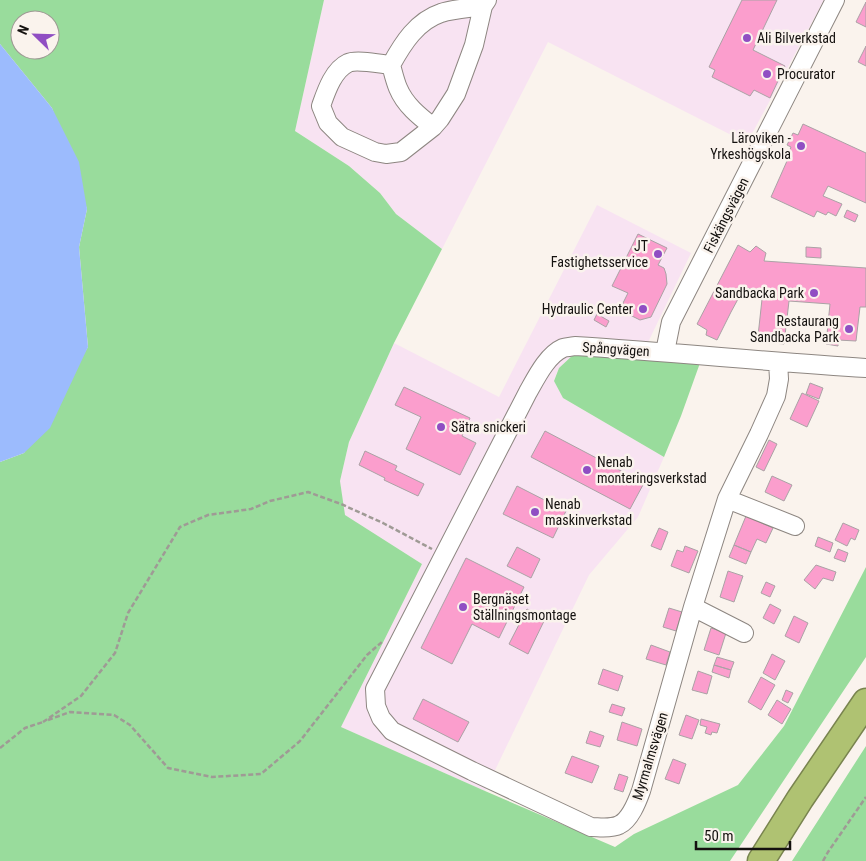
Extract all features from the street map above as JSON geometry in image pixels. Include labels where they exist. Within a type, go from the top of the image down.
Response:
[{"type":"highway","points":[[761,861],[800,799],[866,702]]},
{"type":"highway","points":[[776,861],[866,725]]},
{"type":"street","name":"Fiskängsvägen","points":[[666,352],[671,322],[835,0]]},
{"type":"street","points":[[391,65],[364,62],[348,63],[336,73],[321,106],[328,123],[342,137],[375,152],[386,154],[400,152],[433,127],[440,119],[456,94],[474,45],[485,3],[441,13],[421,24],[410,35],[391,65],[398,89],[407,103],[418,116],[433,127]]},
{"type":"street","name":"Spångvägen","points":[[408,624],[528,392],[542,369],[555,353],[564,348],[575,346],[866,368]]},
{"type":"street","name":"Myrmalmsvägen","points":[[408,624],[374,689],[376,706],[381,718],[392,731],[574,820],[591,827],[604,828],[619,825],[629,816],[636,803],[693,607],[728,499],[776,396],[779,379],[778,362]]},
{"type":"street","points":[[728,499],[795,526]]},
{"type":"street","points":[[693,607],[744,633]]},
{"type":"path","points":[[43,722],[81,696],[114,653],[128,613],[180,527],[208,515],[251,509],[270,501],[308,492],[341,504],[383,523],[444,555]]},
{"type":"path","points":[[0,748],[25,728],[70,712],[114,715],[130,725],[168,768],[212,777],[261,774],[300,742],[367,655],[385,638]]},
{"type":"path","points":[[823,861],[866,797]]},
{"type":"shaded area","points":[[324,0],[824,0],[747,143],[548,42],[442,249],[396,214],[380,193],[349,166],[295,131]]},
{"type":"shaded area","points":[[597,205],[691,253],[640,359],[559,368],[554,380],[563,398],[664,457],[638,517],[589,575],[485,791],[341,727],[422,564],[344,515],[340,481],[349,442],[394,343],[499,397]]},
{"type":"green space","points":[[0,0],[324,0],[295,131],[349,166],[380,193],[396,214],[442,249],[394,343],[349,442],[340,481],[345,515],[422,564],[341,727],[615,847],[634,834],[738,785],[784,726],[866,567],[866,657],[730,861],[0,861],[0,462],[24,453],[88,347],[79,247],[87,209],[52,108],[13,60],[60,60],[60,10],[10,10],[10,56],[0,44]]},
{"type":"green space","points":[[574,354],[700,363],[664,457],[563,398],[554,381],[559,368]]},
{"type":"green space","points":[[866,746],[866,861],[792,861]]},
{"type":"water","points":[[0,44],[10,56],[10,60],[13,60],[52,108],[79,162],[87,209],[79,247],[88,347],[50,428],[24,453],[0,462]]},
{"type":"building","points":[[742,0],[777,0],[753,50],[785,66],[770,98],[754,90],[750,96],[712,77],[715,70],[709,67]]},
{"type":"building","points":[[866,2],[866,27],[856,22]]},
{"type":"building","points":[[866,46],[866,66],[858,62]]},
{"type":"building","points":[[803,124],[866,153],[866,203],[828,186],[823,196],[842,204],[836,216],[828,212],[826,215],[817,211],[814,217],[771,197],[787,161],[791,147],[787,145],[793,133],[798,135]]},
{"type":"building","points":[[847,210],[858,215],[855,222],[844,217]]},
{"type":"building","points":[[638,234],[667,248],[658,265],[664,268],[667,284],[651,317],[640,320],[624,312],[623,303],[628,293],[612,286]]},
{"type":"building","name":"Sandbacka Park","points":[[738,245],[750,252],[756,246],[766,253],[764,261],[866,268],[866,307],[860,307],[856,341],[838,340],[838,346],[826,344],[830,304],[789,301],[784,344],[773,343],[772,339],[758,336],[763,290],[744,288],[717,340],[706,335],[707,330],[697,324]]},
{"type":"building","points":[[806,247],[821,248],[821,258],[806,257]]},
{"type":"building","points":[[597,314],[609,321],[606,327],[594,320]]},
{"type":"building","points":[[810,383],[823,388],[819,399],[806,394]]},
{"type":"building","name":"Sätra snickeri","points":[[404,387],[470,418],[462,436],[476,443],[460,475],[406,449],[421,417],[395,405]]},
{"type":"building","points":[[802,393],[819,401],[807,427],[790,419]]},
{"type":"building","name":"Nenab monteringsverkstad","points":[[545,431],[644,483],[630,509],[531,457]]},
{"type":"building","points":[[769,440],[777,444],[764,471],[756,467]]},
{"type":"building","points":[[365,451],[397,466],[395,470],[424,484],[418,496],[384,480],[385,478],[359,465]]},
{"type":"building","points":[[772,476],[792,485],[784,501],[765,492]]},
{"type":"building","name":"Nenab maskinverkstad","points":[[517,486],[566,511],[553,538],[503,514]]},
{"type":"building","points":[[746,516],[773,528],[766,543],[757,539],[751,552],[734,545]]},
{"type":"building","points":[[843,523],[859,530],[855,540],[851,538],[847,546],[835,540]]},
{"type":"building","points":[[659,528],[668,532],[661,550],[651,546]]},
{"type":"building","points":[[818,537],[833,543],[830,552],[815,546]]},
{"type":"building","points":[[734,545],[751,552],[746,564],[729,557]]},
{"type":"building","points":[[685,546],[698,551],[689,573],[671,566],[677,550],[683,552]]},
{"type":"building","points":[[517,547],[540,559],[531,578],[507,566]]},
{"type":"building","points":[[838,549],[848,553],[845,562],[834,558]]},
{"type":"building","points":[[466,558],[524,587],[499,638],[472,624],[452,664],[421,648]]},
{"type":"building","points":[[816,565],[836,572],[833,581],[823,578],[815,589],[804,580]]},
{"type":"building","points":[[728,571],[743,576],[734,602],[720,597]]},
{"type":"building","points":[[766,582],[775,586],[770,597],[761,593]]},
{"type":"building","points":[[770,604],[781,610],[774,624],[763,618]]},
{"type":"building","points":[[669,608],[682,612],[676,631],[663,627]]},
{"type":"building","points":[[527,609],[545,619],[528,654],[509,644]]},
{"type":"building","points":[[794,616],[808,623],[799,643],[785,636]]},
{"type":"building","points":[[711,628],[726,633],[719,655],[704,650]]},
{"type":"building","points":[[651,645],[670,652],[666,665],[646,659]]},
{"type":"building","points":[[772,654],[785,661],[775,680],[763,673]]},
{"type":"building","points":[[717,657],[734,662],[731,670],[714,665]]},
{"type":"building","points":[[714,665],[731,670],[729,678],[712,672]]},
{"type":"building","points":[[603,669],[623,676],[618,691],[598,684]]},
{"type":"building","points":[[698,671],[712,676],[707,694],[692,690]]},
{"type":"building","points":[[761,677],[775,685],[761,710],[748,702]]},
{"type":"building","points":[[786,690],[793,693],[788,703],[782,700]]},
{"type":"building","points":[[423,699],[469,722],[458,742],[413,719]]},
{"type":"building","points":[[777,700],[791,709],[782,724],[768,715]]},
{"type":"building","points":[[612,704],[625,708],[622,716],[609,712]]},
{"type":"building","points":[[686,715],[699,720],[692,739],[679,735]]},
{"type":"building","points":[[701,719],[720,724],[717,733],[712,732],[711,735],[705,733],[707,727],[700,725]]},
{"type":"building","points":[[622,722],[642,729],[637,746],[617,740]]},
{"type":"building","points":[[590,731],[604,736],[600,747],[586,743]]},
{"type":"building","points":[[572,756],[599,766],[592,783],[565,773]]},
{"type":"building","points":[[673,759],[686,764],[679,784],[665,779]]},
{"type":"building","points":[[619,774],[628,777],[623,792],[614,789]]},
{"type":"place","name":"Ali Bilverkstad","points":[[747,38]]},
{"type":"place","name":"Procurator","points":[[767,74]]},
{"type":"place","name":"Läroviken - Yrkeshögskola","points":[[801,146]]},
{"type":"place","name":"JT Fastighetsservice","points":[[658,254]]},
{"type":"place","name":"Sandbacka Park","points":[[814,293]]},
{"type":"place","name":"Hydraulic Center","points":[[643,309]]},
{"type":"place","name":"Restaurang Sandbacka Park","points":[[849,329]]},
{"type":"place","name":"Sätra snickeri","points":[[441,427]]},
{"type":"place","name":"Nenab monteringsverkstad","points":[[587,470]]},
{"type":"place","name":"Nenab maskinverkstad","points":[[535,512]]},
{"type":"place","name":"Bergnäset Ställningsmontage","points":[[463,607]]}]
